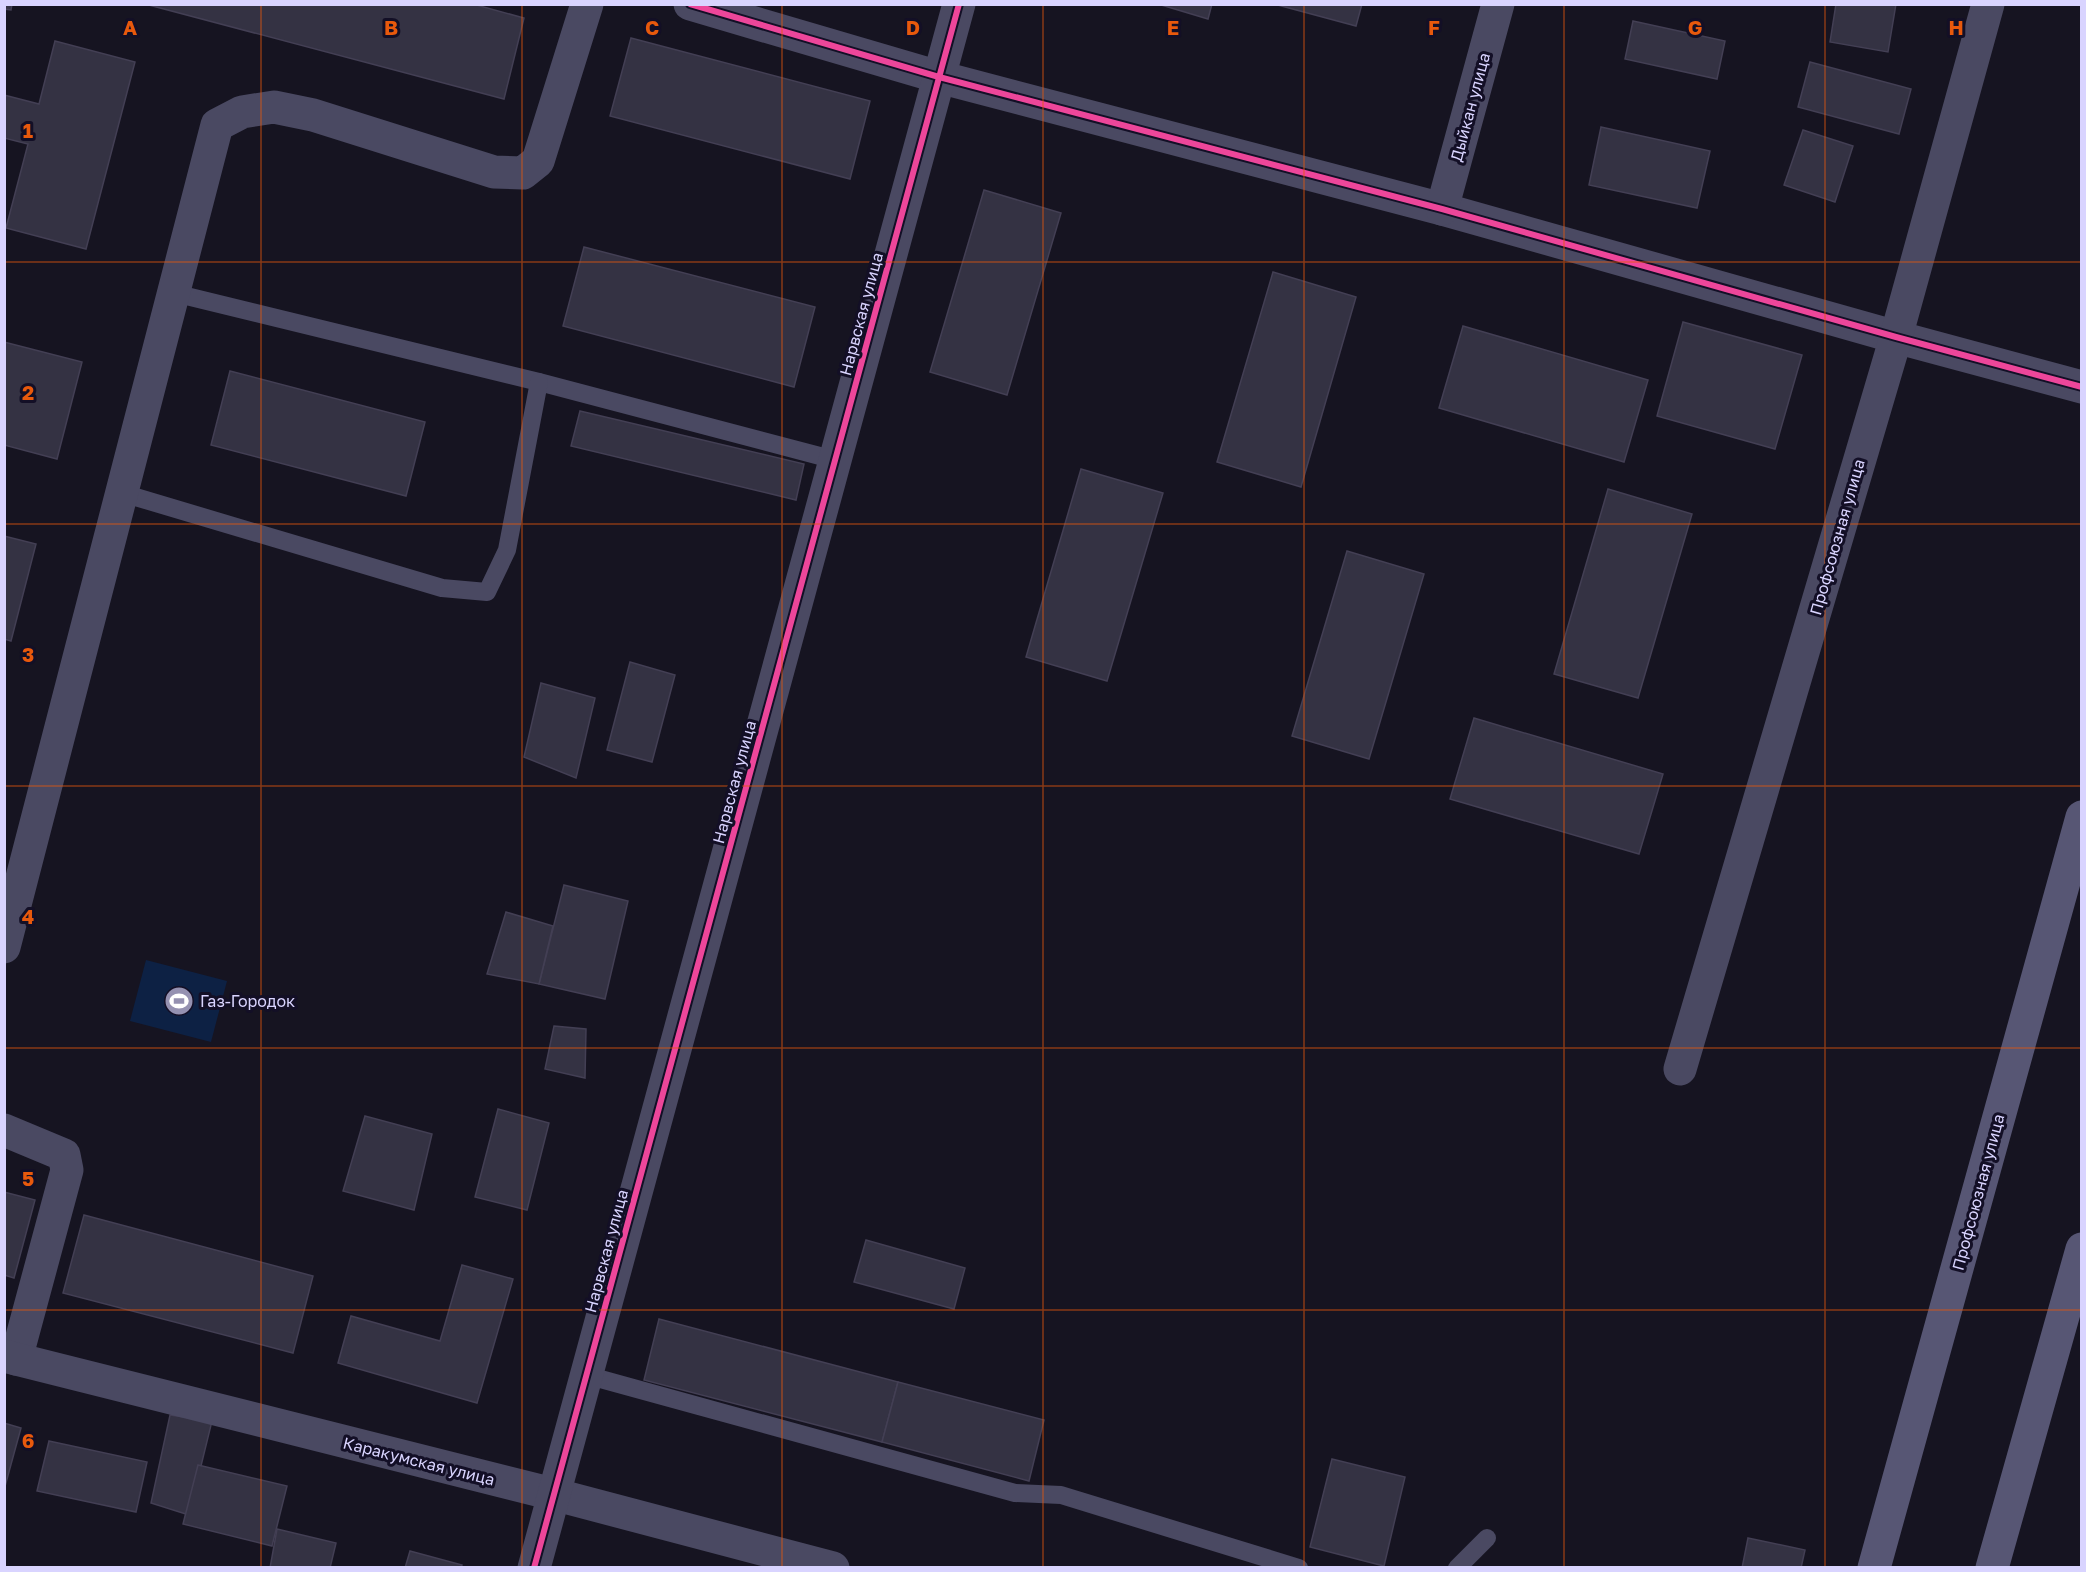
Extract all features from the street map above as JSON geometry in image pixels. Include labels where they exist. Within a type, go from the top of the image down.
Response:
[{"type":"street","points":[[4,947],[218,124],[242,112],[274,106],[313,115],[494,172],[523,173],[538,161],[587,4]]},
{"type":"street","points":[[690,4],[939,77],[1442,209],[2082,387]]},
{"type":"street","name":"Нарвская улица","points":[[534,1568],[959,4]]},
{"type":"street","name":"Дыйкан улица","points":[[1442,209],[1498,4]]},
{"type":"street","name":"Профсоюзная улица","points":[[1680,1069],[1896,337],[1988,4]]},
{"type":"street","name":"Профсоюзная улица","points":[[1874,1568],[2082,817]]},
{"type":"street","points":[[4,1130],[64,1155],[67,1170],[10,1357]]},
{"type":"street","points":[[1992,1568],[2082,1249]]},
{"type":"street","name":"Каракумская улица","points":[[10,1357],[554,1494],[833,1568]]},
{"type":"lane","points":[[174,293],[539,382],[835,460]]},
{"type":"lane","points":[[122,493],[442,588],[486,592],[507,550],[539,382]]},
{"type":"lane","points":[[586,1375],[1015,1493],[1061,1495],[1299,1568]]},
{"type":"lane","points":[[1457,1568],[1487,1539]]},
{"type":"water","name":"Газ-Городок","points":[[146,960],[227,981],[211,1042],[130,1021]]},
{"type":"building","points":[[4,4],[12,4],[11,10],[4,9]]},
{"type":"building","points":[[145,4],[473,4],[524,18],[504,99]]},
{"type":"building","points":[[1158,4],[1212,4],[1208,19]]},
{"type":"building","points":[[1274,4],[1362,4],[1356,26]]},
{"type":"building","points":[[1836,4],[1896,4],[1888,52],[1830,42]]},
{"type":"building","points":[[1633,21],[1725,41],[1717,79],[1625,59]]},
{"type":"building","points":[[631,38],[870,101],[850,179],[610,116]]},
{"type":"building","points":[[55,41],[135,62],[86,249],[6,228],[28,144],[4,138],[4,95],[39,104]]},
{"type":"building","points":[[1810,62],[1911,89],[1899,134],[1798,107]]},
{"type":"building","points":[[1601,127],[1710,151],[1697,208],[1589,185]]},
{"type":"building","points":[[1803,130],[1853,146],[1835,202],[1784,185]]},
{"type":"building","points":[[984,190],[1061,213],[1007,395],[930,372]]},
{"type":"building","points":[[584,247],[815,307],[794,387],[563,326]]},
{"type":"building","points":[[1273,272],[1356,297],[1301,487],[1217,462]]},
{"type":"building","points":[[1683,322],[1802,355],[1775,449],[1657,416]]},
{"type":"building","points":[[1463,326],[1648,380],[1624,462],[1439,408]]},
{"type":"building","points":[[4,342],[82,362],[57,459],[4,445]]},
{"type":"building","points":[[230,371],[425,422],[406,496],[211,445]]},
{"type":"building","points":[[580,411],[804,464],[796,500],[571,446]]},
{"type":"building","points":[[1081,469],[1163,493],[1107,681],[1026,657]]},
{"type":"building","points":[[1608,489],[1692,514],[1638,698],[1554,674]]},
{"type":"building","points":[[4,536],[36,544],[11,641],[4,639]]},
{"type":"building","points":[[1347,551],[1424,574],[1369,759],[1292,736]]},
{"type":"building","points":[[630,662],[675,675],[652,762],[607,750]]},
{"type":"building","points":[[541,683],[595,698],[576,778],[524,757]]},
{"type":"building","points":[[1474,718],[1663,774],[1639,854],[1450,799]]},
{"type":"building","points":[[564,885],[628,901],[605,999],[539,984]]},
{"type":"building","points":[[506,912],[553,926],[539,984],[487,974]]},
{"type":"building","points":[[554,1026],[586,1029],[585,1078],[545,1069]]},
{"type":"building","points":[[498,1109],[549,1123],[527,1210],[475,1197]]},
{"type":"building","points":[[365,1116],[432,1134],[414,1210],[343,1191]]},
{"type":"building","points":[[4,1192],[35,1200],[14,1278],[4,1275]]},
{"type":"building","points":[[84,1215],[313,1276],[293,1353],[63,1293]]},
{"type":"building","points":[[866,1240],[965,1268],[954,1309],[854,1282]]},
{"type":"building","points":[[462,1265],[513,1279],[477,1403],[338,1363],[351,1316],[440,1341]]},
{"type":"building","points":[[659,1319],[898,1382],[882,1442],[644,1380]]},
{"type":"building","points":[[898,1382],[1044,1420],[1029,1481],[882,1442]]},
{"type":"building","points":[[170,1415],[212,1421],[189,1515],[151,1503]]},
{"type":"building","points":[[4,1423],[21,1428],[4,1490]]},
{"type":"building","points":[[49,1441],[147,1462],[136,1512],[37,1491]]},
{"type":"building","points":[[1332,1459],[1405,1477],[1384,1566],[1310,1547]]},
{"type":"building","points":[[198,1465],[287,1486],[272,1546],[183,1524]]},
{"type":"building","points":[[277,1529],[336,1543],[330,1568],[270,1568]]},
{"type":"building","points":[[1748,1538],[1805,1550],[1801,1568],[1742,1568]]},
{"type":"building","points":[[410,1551],[462,1565],[461,1568],[405,1568]]},
{"type":"cycle path","points":[[690,4],[939,77],[1442,209],[2082,387]]},
{"type":"cycle path","points":[[534,1568],[959,4]]},
{"type":"place","name":"Газ-Городок","points":[[179,1001]]}]
